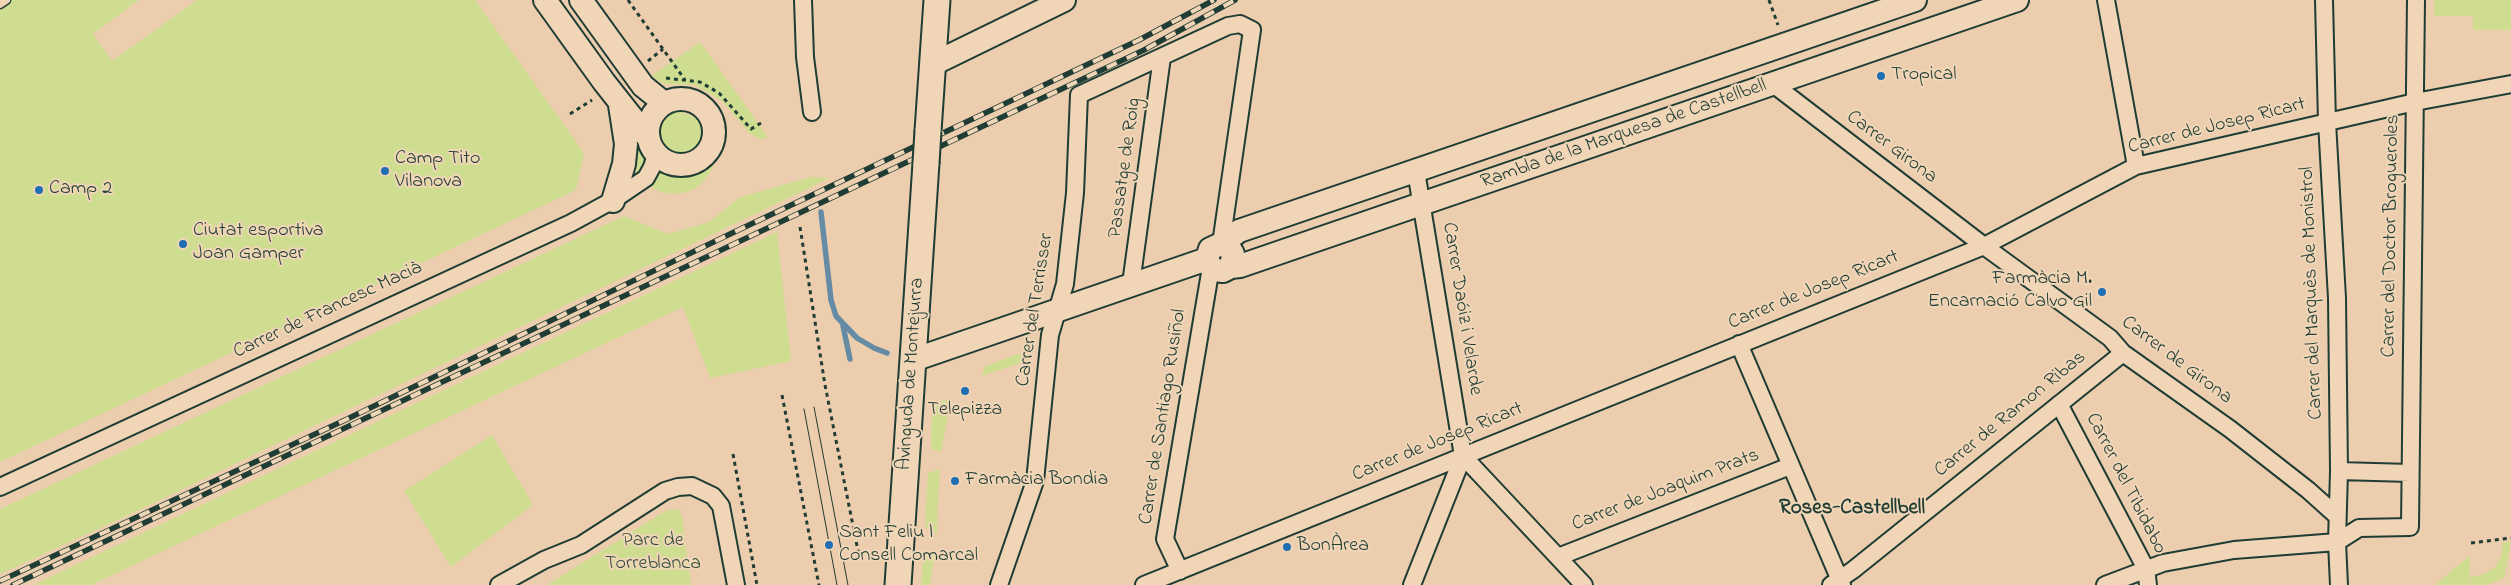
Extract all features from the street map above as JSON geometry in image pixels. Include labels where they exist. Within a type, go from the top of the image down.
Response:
[{"type":"main road","name":"Avinguda de Montejurra","points":[[898,585],[937,0]]},
{"type":"street","points":[[545,0],[620,102],[653,146],[665,161],[676,165],[687,165],[698,161],[706,154],[712,145],[715,134],[710,115],[696,102],[676,99],[664,103],[653,114],[650,122],[653,146]]},
{"type":"street","points":[[582,0],[642,86],[664,103]]},
{"type":"street","points":[[803,0],[805,57],[812,112]]},
{"type":"street","points":[[933,64],[1064,0]]},
{"type":"street","name":"Rambla de la Marquesa de Castellbell","points":[[1219,257],[1231,237],[1239,231],[1915,0]]},
{"type":"street","name":"Rambla de la Marquesa de Castellbell","points":[[913,360],[1132,284],[1219,257],[1240,266],[2017,0]]},
{"type":"street","points":[[2106,0],[2136,166]]},
{"type":"street","name":"Carrer del Marquès de Monistrol","points":[[2324,0],[2337,298],[2339,472],[2337,542],[2339,585]]},
{"type":"street","name":"Carrer del Doctor Brogueroles","points":[[2337,542],[2360,528],[2410,528],[2416,0]]},
{"type":"street","name":"Carrer de Santiago Rusiñol","points":[[1162,57],[1228,26],[1240,24],[1252,30],[1219,257],[1165,539],[1180,571]]},
{"type":"street","name":"Carrer del Terrisser","points":[[999,585],[1035,481],[1050,335],[1065,284],[1075,193],[1079,96],[1162,57]]},
{"type":"street","name":"Passatge de Roig","points":[[1132,284],[1162,57]]},
{"type":"street","name":"Carrer Girona","points":[[1773,84],[1984,246]]},
{"type":"street","name":"Carrer de Josep Ricart","points":[[1144,585],[1984,246],[2136,166],[2415,102],[2511,84]]},
{"type":"street","points":[[613,200],[624,164],[626,144],[625,124],[620,102]]},
{"type":"street","name":"Carrer de Francesc Macià","points":[[0,487],[571,223],[613,200],[646,178],[652,167],[653,146]]},
{"type":"street","name":"Carrer Daóiz i Velarde","points":[[1416,171],[1463,456]]},
{"type":"street","name":"Carrer de Girona","points":[[1984,246],[2110,338],[2123,353],[2230,429],[2308,490],[2337,516]]},
{"type":"street","points":[[1739,344],[1838,584]]},
{"type":"street","name":"Carrer de Ramon Ribas","points":[[1838,584],[2123,353]]},
{"type":"street","name":"Carrer del Tibidabo","points":[[2059,404],[2147,577]]},
{"type":"street","points":[[1412,585],[1463,456],[1584,585]]},
{"type":"street","name":"Carrer de Joaquim Prats","points":[[1558,556],[1790,466]]},
{"type":"street","points":[[2339,472],[2410,473]]},
{"type":"street","points":[[499,585],[544,560],[581,545],[665,491],[678,486],[692,486],[712,496],[721,506],[736,585]]},
{"type":"street","points":[[2105,585],[2147,577],[2163,563],[2234,550],[2337,542]]},
{"type":"lane","points":[[0,4],[6,0]]},
{"type":"path","points":[[628,0],[685,80],[700,82],[719,93],[751,129],[761,123]]},
{"type":"path","points":[[1769,0],[1778,26]]},
{"type":"path","points":[[644,64],[663,49]]},
{"type":"path","points":[[570,114],[594,99]]},
{"type":"path","points":[[800,227],[825,385],[859,556]]},
{"type":"path","points":[[782,395],[819,585]]},
{"type":"path","points":[[734,454],[757,585]]},
{"type":"path","points":[[2471,543],[2511,538]]},
{"type":"green space","points":[[0,0],[139,0],[93,34],[112,61],[197,0],[475,0],[584,153],[576,190],[0,462]]},
{"type":"green space","points":[[2434,0],[2511,0],[2511,30],[2473,30],[2473,16],[2434,16]]},
{"type":"green space","points":[[700,42],[768,137],[761,139],[750,134],[722,101],[694,85],[665,84],[651,76]]},
{"type":"green space","points":[[666,112],[682,112],[697,119],[708,130],[715,145],[712,169],[703,182],[682,194],[666,194],[651,187],[640,176],[633,161],[633,145],[640,130],[651,119]]},
{"type":"green space","points":[[811,177],[830,178],[137,511],[0,574],[0,509],[624,216],[668,234],[709,222],[740,197]]},
{"type":"green space","points":[[777,232],[791,361],[710,378],[683,307],[91,585],[33,585]]},
{"type":"green space","points":[[1027,351],[1029,360],[982,376],[985,366]]},
{"type":"green space","points":[[951,399],[941,452],[931,449],[932,403]]},
{"type":"green space","points":[[492,435],[533,505],[451,567],[404,491]]},
{"type":"green space","points":[[940,469],[937,534],[925,526],[928,473]]},
{"type":"green space","name":"Parc de Torreblanca","points":[[679,509],[682,516],[691,585],[547,585],[667,510]]},
{"type":"green space","points":[[2511,541],[2504,578],[2486,585],[2470,585],[2470,577],[2485,574],[2495,567],[2501,557],[2503,542]]},
{"type":"green space","points":[[924,551],[935,551],[930,585],[921,585]]},
{"type":"green space","points":[[2470,555],[2469,585],[2435,585]]},
{"type":"waterway","points":[[821,212],[831,300],[836,316],[857,338],[887,353]]},
{"type":"waterway","points":[[843,326],[850,359]]},
{"type":"tram line","points":[[814,407],[848,585]]},
{"type":"tram line","points":[[804,409],[837,585]]},
{"type":"railway","points":[[0,581],[343,421],[728,235],[1139,40],[1214,0]]},
{"type":"railway","points":[[13,585],[1144,50],[1235,0]]},
{"type":"place","name":"Tropical","points":[[1881,76]]},
{"type":"place","name":"Camp Tito Vilanova","points":[[385,171]]},
{"type":"place","name":"Camp 2","points":[[39,190]]},
{"type":"place","name":"Ciutat esportiva Joan Gamper","points":[[183,244]]},
{"type":"place","name":"Farmàcia M. Encarnació Calvo Gil","points":[[2102,292]]},
{"type":"place","name":"Telepizza","points":[[965,391]]},
{"type":"place","name":"Farmàcia Bondia","points":[[955,481]]},
{"type":"place","name":"Sant Feliu | Consell Comarcal","points":[[829,545]]},
{"type":"place","name":"BonÀrea","points":[[1287,547]]},
{"type":"district","name":"Roses-Castellbell","points":[[1852,510]]}]
